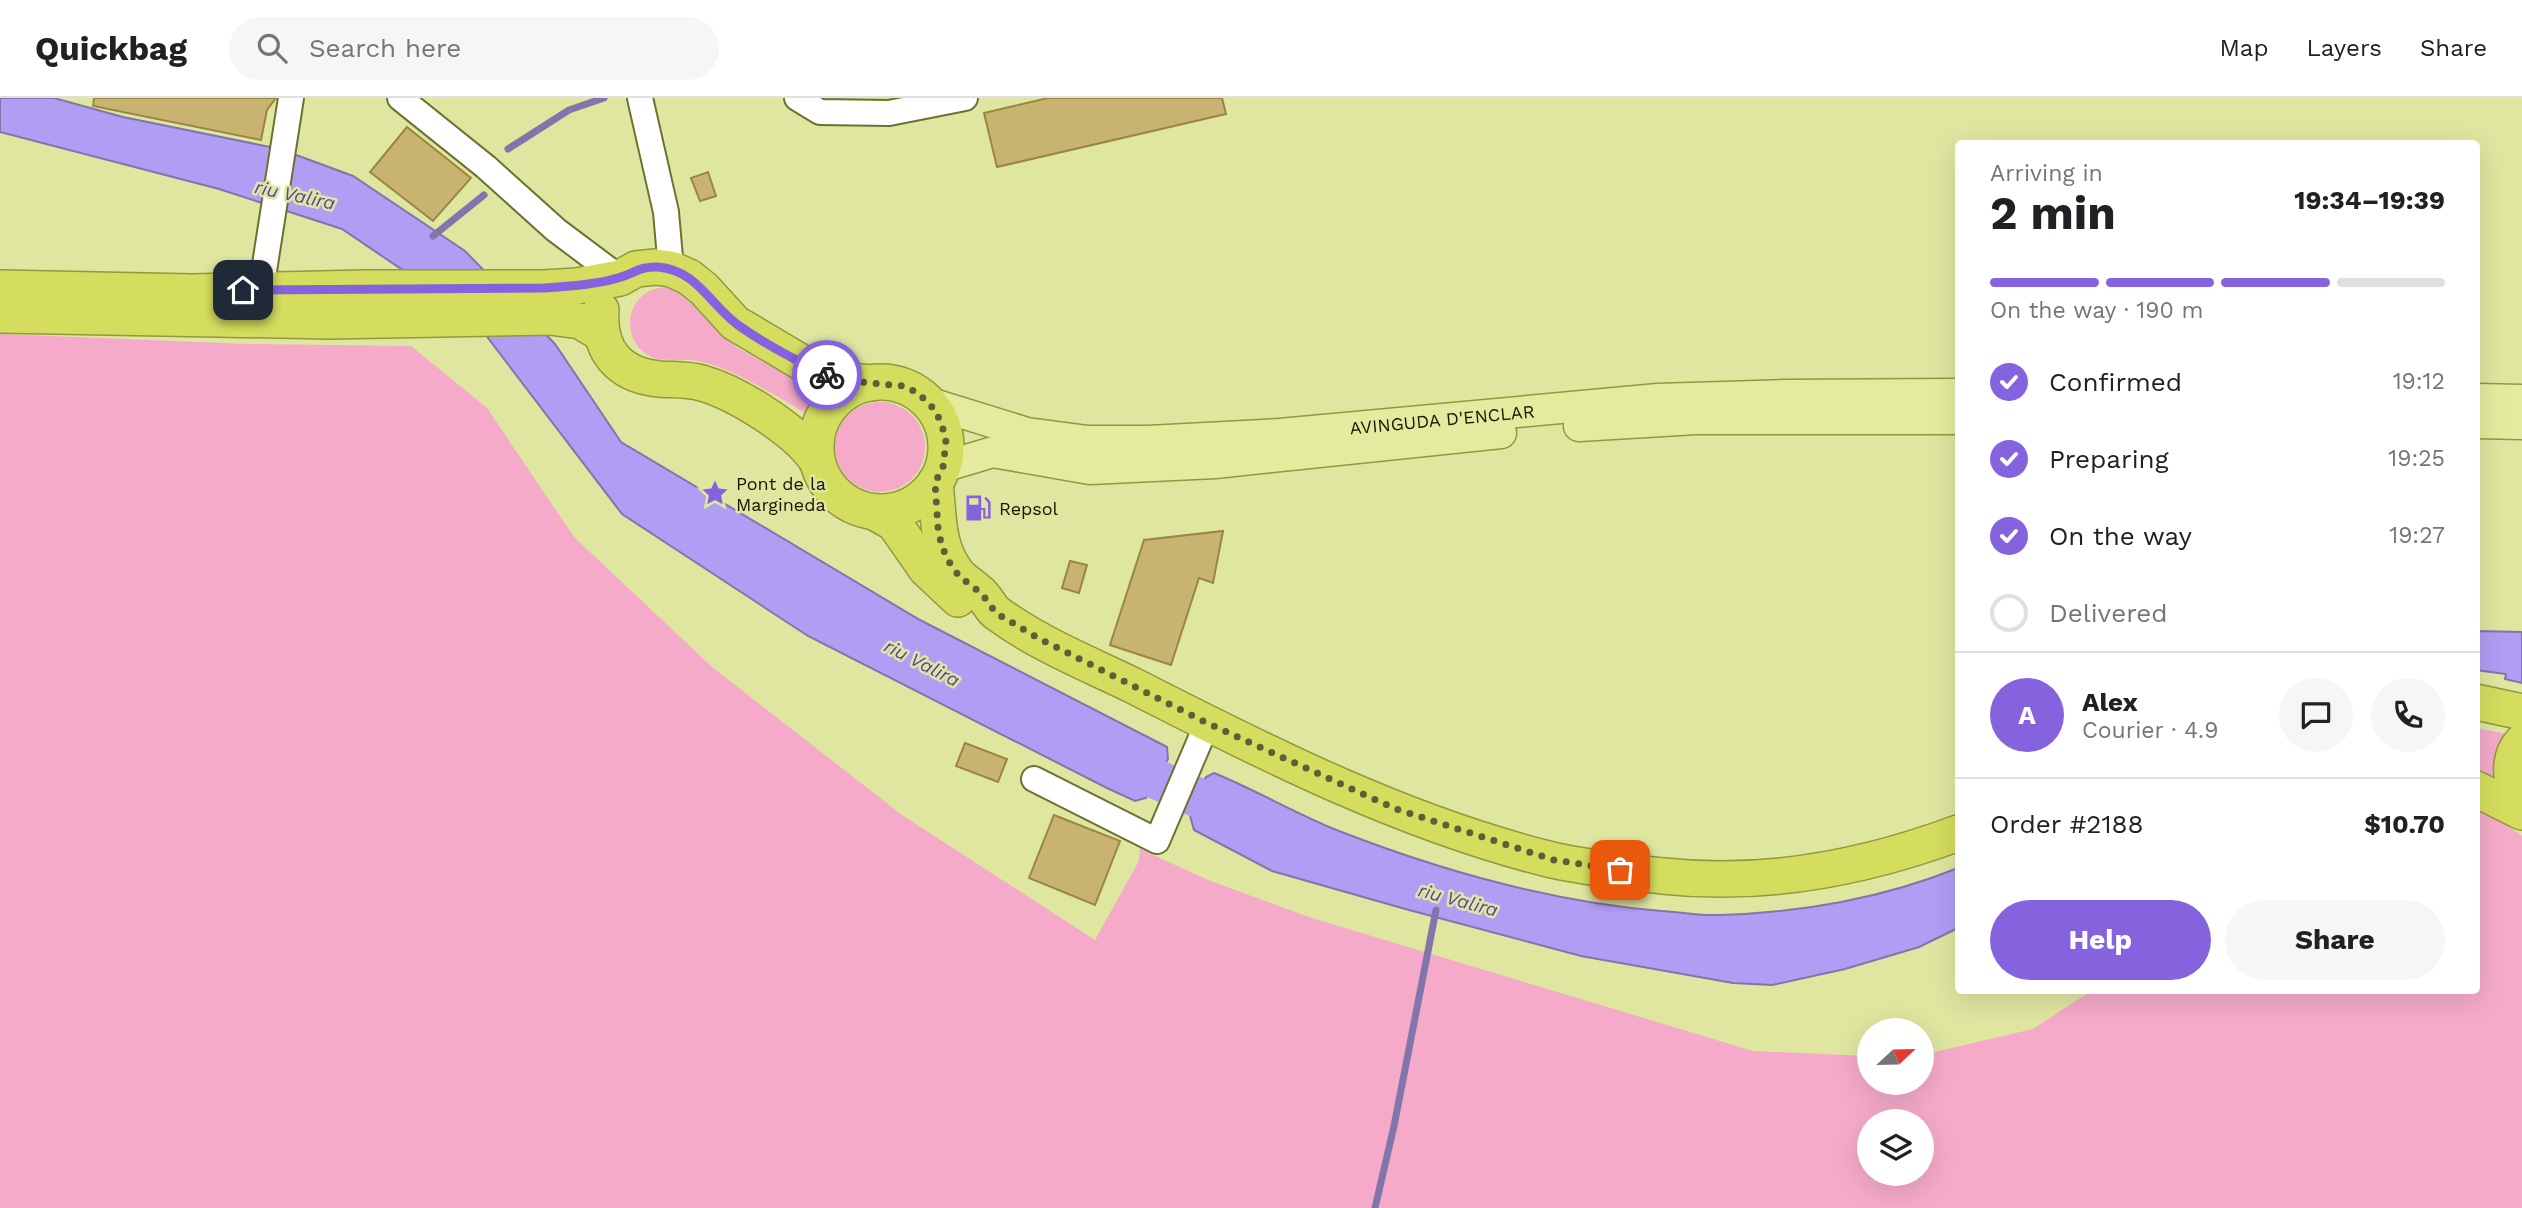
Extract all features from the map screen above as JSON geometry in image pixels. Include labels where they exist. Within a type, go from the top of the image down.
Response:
[{"type":"highway","points":[[939,475],[924,497],[909,506],[892,512],[856,508],[840,498],[827,484],[807,445],[787,428],[705,383],[641,376],[624,369],[611,356],[602,334],[601,305],[607,292],[620,278],[636,269],[671,269],[689,277],[704,289],[735,323],[759,339],[838,380],[903,386],[918,393],[930,403],[945,433],[946,450],[939,475],[938,527],[947,559],[959,576],[982,594],[996,613],[1200,739],[1396,809],[1554,860],[1665,876],[1727,879],[1788,875],[1866,863],[1955,834]]},
{"type":"highway","points":[[0,288],[192,292],[505,288],[578,286],[620,278]]},
{"type":"highway","points":[[0,316],[260,320],[550,317],[580,321],[602,334]]},
{"type":"highway","points":[[817,461],[817,436],[825,414],[841,395],[871,383]]},
{"type":"highway","points":[[874,512],[894,523],[926,569],[959,601],[973,611],[996,613]]},
{"type":"highway","points":[[2480,703],[2522,712]]},
{"type":"highway","points":[[2522,742],[2512,761],[2513,789],[2522,810]]},
{"type":"highway","points":[[2480,791],[2522,810]]},
{"type":"main road","name":"AVINGUDA D'ENCLAR","points":[[930,403],[1027,433],[1088,441],[1148,441],[1293,433],[1658,399],[1955,394]]},
{"type":"main road","points":[[2480,399],[2522,400]]},
{"type":"main road","name":"AVINGUDA D'ENCLAR","points":[[939,475],[993,452],[1090,469],[1215,463],[1590,424],[1696,419],[1955,419]]},
{"type":"main road","points":[[2480,423],[2522,424]]},
{"type":"street","points":[[400,98],[486,167],[556,230],[620,278]]},
{"type":"street","points":[[640,98],[666,212],[671,269]]},
{"type":"street","points":[[797,98],[820,112],[889,113],[965,98]]},
{"type":"street","points":[[261,290],[288,110]]},
{"type":"street","points":[[1034,779],[1157,841],[1200,739]]},
{"type":"shaded area","points":[[666,287],[687,295],[736,347],[822,394],[811,417],[758,385],[714,365],[658,359],[638,347],[630,323],[634,306],[646,293]]},
{"type":"shaded area","points":[[0,334],[249,344],[411,346],[487,408],[574,537],[712,667],[902,815],[1095,940],[1139,861],[1140,849],[1208,880],[1312,918],[1753,1051],[1857,1055],[1857,1096],[1934,1096],[1934,1052],[2033,1029],[2086,994],[2480,994],[2480,806],[2522,836],[2522,1208],[0,1208]]},
{"type":"shaded area","points":[[880,402],[897,405],[912,415],[922,430],[925,447],[922,464],[912,479],[897,489],[880,492],[863,489],[848,479],[838,464],[835,447],[838,430],[848,415],[863,405]]},
{"type":"shaded area","points":[[2480,729],[2507,734],[2496,777],[2480,773]]},
{"type":"water","points":[[0,98],[54,98],[123,117],[280,149],[353,176],[465,251],[555,344],[621,442],[920,620],[1167,747],[1168,759],[1146,798],[1135,801],[1107,788],[808,636],[622,514],[472,317],[342,229],[219,189],[0,132]]},
{"type":"water","points":[[2480,631],[2522,632],[2522,683],[2505,679],[2506,674],[2480,671]]},
{"type":"water","points":[[1214,773],[1323,824],[1378,846],[1457,872],[1539,892],[1621,907],[1713,915],[1781,911],[1871,896],[1955,869],[1955,929],[1919,947],[1845,969],[1772,985],[1733,983],[1581,956],[1272,871],[1194,830],[1189,812],[1206,777]]},
{"type":"building","points":[[94,98],[276,98],[267,110],[261,140],[93,106]]},
{"type":"building","points":[[1048,98],[1222,98],[1226,114],[997,167],[984,113]]},
{"type":"building","points":[[407,127],[471,178],[433,221],[370,172]]},
{"type":"building","points":[[708,172],[716,196],[700,201],[691,178]]},
{"type":"building","points":[[1223,531],[1213,583],[1199,578],[1171,665],[1110,645],[1144,540]]},
{"type":"building","points":[[1070,561],[1087,565],[1079,593],[1062,588]]},
{"type":"building","points":[[965,743],[1007,759],[998,782],[956,766]]},
{"type":"building","points":[[1054,815],[1120,841],[1095,905],[1029,878]]},
{"type":"waterway","points":[[508,149],[569,110],[604,98]]},
{"type":"waterway","points":[[433,236],[484,195]]},
{"type":"waterway","name":"riu Valira","points":[[1107,757],[1245,819]]},
{"type":"waterway","points":[[1375,1208],[1394,1126],[1436,910]]},
{"type":"way so far","points":[[827,375],[838,380],[887,382],[903,386],[918,393],[935,410],[946,442],[943,467],[935,483],[941,543],[947,559],[959,576],[982,594],[996,613],[1038,638],[1207,723],[1396,809],[1554,860],[1620,870]]},
{"type":"place","name":"Pont de la Margineda","points":[[715,493]]},
{"type":"place","name":"Repsol","points":[[978,508]]},
{"type":"route","points":[[243,290],[543,288],[578,286],[620,278],[636,269],[671,269],[689,277],[704,289],[735,323],[759,339],[827,375]]}]
